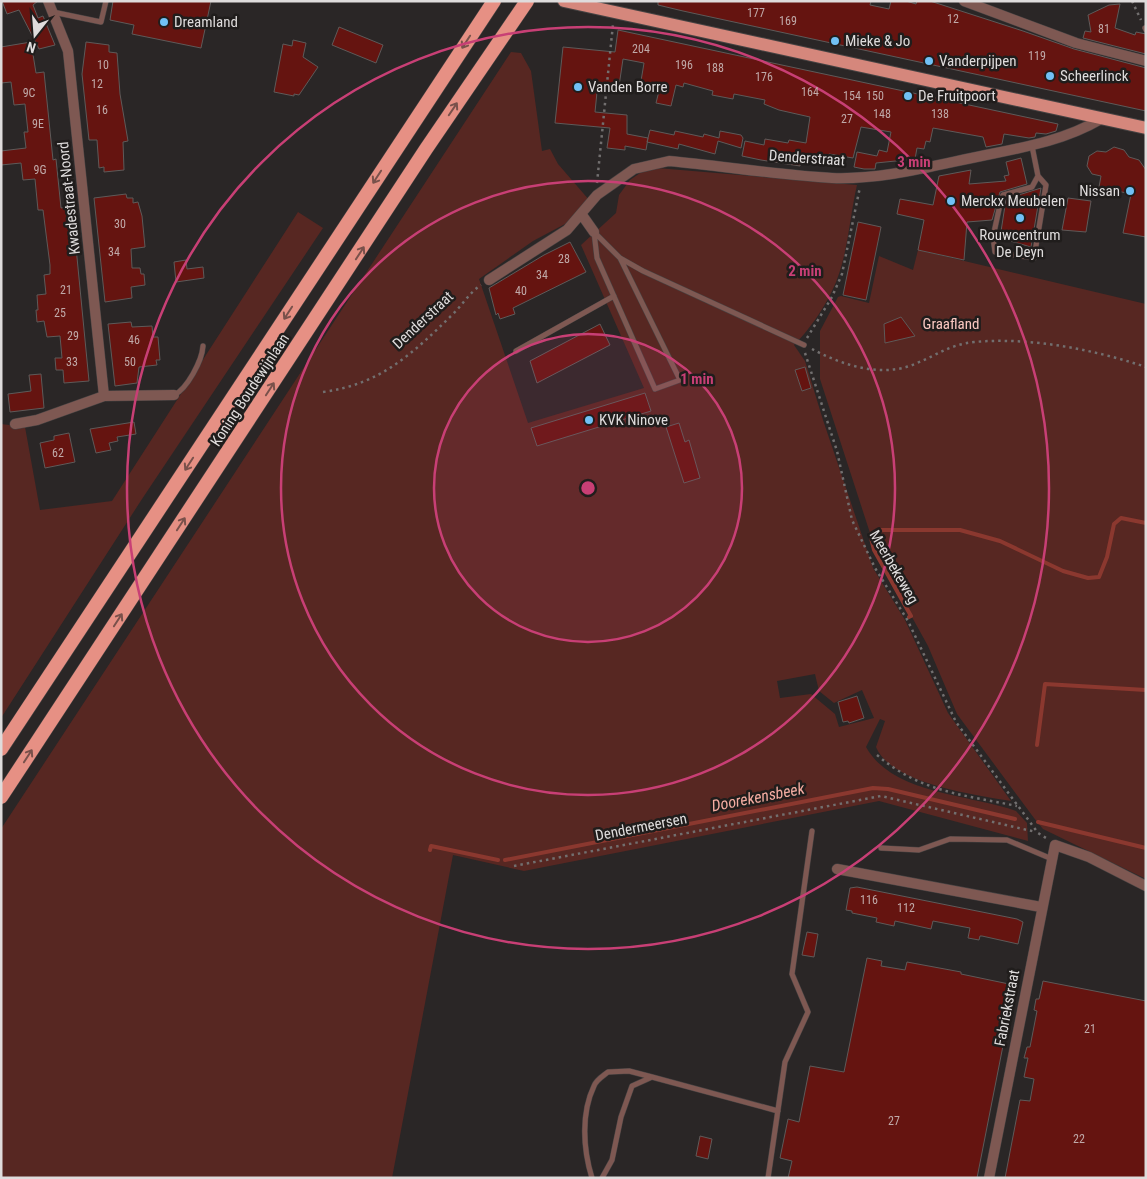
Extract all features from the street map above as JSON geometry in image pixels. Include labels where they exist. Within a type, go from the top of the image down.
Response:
[{"type":"highway","name":"Koning Boudewijnlaan","points":[[1,749],[494,1]]},
{"type":"highway","name":"Koning Boudewijnlaan","points":[[1,797],[426,149],[527,1]]},
{"type":"main road","points":[[564,1],[1146,128]]},
{"type":"street","name":"Kwadestraat-Noord","points":[[48,1],[68,51],[104,396]]},
{"type":"street","points":[[964,1],[980,4],[1076,43],[1146,62]]},
{"type":"street","name":"Denderstraat","points":[[489,280],[568,230],[598,195],[634,169],[669,161],[833,178],[862,176],[906,171],[1032,146],[1073,134],[1101,119]]},
{"type":"street","points":[[582,215],[594,232]]},
{"type":"street","points":[[15,424],[37,420],[104,396],[174,395]]},
{"type":"street","points":[[1055,845],[1090,857],[1146,886]]},
{"type":"street","name":"Fabriekstraat","points":[[989,1178],[1055,845]]},
{"type":"street","points":[[837,869],[1041,908]]},
{"type":"lane","points":[[53,12],[101,22],[106,1]]},
{"type":"lane","points":[[1032,146],[1038,176],[1046,185],[1034,258],[995,252],[994,237],[1003,195],[1032,187],[1038,176]]},
{"type":"lane","points":[[594,232],[620,258],[680,380],[655,389],[597,258],[594,232]]},
{"type":"lane","points":[[620,258],[804,345]]},
{"type":"lane","points":[[516,351],[614,296]]},
{"type":"lane","points":[[174,395],[182,391],[202,355],[203,346]]},
{"type":"lane","points":[[768,1178],[785,1062],[808,1012],[792,974],[812,831]]},
{"type":"lane","points":[[881,848],[919,850],[950,839],[1008,840],[1052,859]]},
{"type":"lane","points":[[592,1178],[586,1159],[585,1114],[594,1084],[608,1072],[629,1071],[778,1111]]},
{"type":"lane","points":[[602,1178],[612,1160],[621,1117],[632,1086],[652,1077]]},
{"type":"path","points":[[1132,1],[1145,29]]},
{"type":"path","points":[[598,195],[597,180],[615,12]]},
{"type":"path","points":[[862,176],[842,274],[804,345],[842,363],[883,370],[916,364],[950,347],[1001,341],[1061,346],[1146,367]]},
{"type":"path","name":"Denderstraat","points":[[323,392],[346,389],[381,375],[408,357],[476,288],[489,280]]},
{"type":"path","name":"Meerbekeweg","points":[[804,345],[837,451],[852,520],[875,568],[908,621],[956,722],[1038,833],[1055,845]]},
{"type":"path","points":[[877,755],[894,770],[918,783],[962,795],[1018,806]]},
{"type":"path","name":"Dendermeersen","points":[[514,866],[881,796],[1038,833]]},
{"type":"green space","points":[[511,52],[521,53],[531,71],[542,151],[550,149],[558,164],[590,201],[565,224],[533,241],[479,279],[528,423],[644,388],[581,245],[616,213],[619,195],[630,180],[643,171],[657,168],[857,185],[845,252],[837,279],[820,312],[794,345],[805,361],[873,568],[905,620],[948,713],[1011,801],[936,786],[898,770],[885,760],[876,747],[885,721],[880,719],[866,747],[878,763],[894,775],[913,784],[1016,811],[1027,823],[1028,841],[879,801],[524,871],[453,855],[392,1178],[1,1178],[1,829]],"holes":[[[815,674],[819,691],[834,703],[862,690],[874,718],[839,727],[835,714],[811,694],[780,698],[777,681]]]},
{"type":"green space","points":[[298,212],[323,228],[142,499],[1,718],[1,424],[25,427],[40,510],[112,501]]},
{"type":"green space","name":"Graafland","points":[[918,250],[1146,304],[1146,879],[1043,829],[1034,818],[957,714],[928,646],[882,563],[870,533],[820,379],[820,331],[838,297],[841,296],[869,303],[879,256],[913,270]]},
{"type":"building","points":[[2,1],[38,1],[33,5],[38,18],[43,16],[55,45],[39,49],[19,10],[7,14]]},
{"type":"building","name":"Dreamland","points":[[113,1],[211,1],[201,48],[132,34],[134,25],[110,20]]},
{"type":"building","points":[[658,1],[871,1],[870,5],[889,9],[891,1],[906,1],[916,4],[917,1],[930,1],[1074,49],[1146,68],[1146,111],[683,11],[658,5]]},
{"type":"building","points":[[1120,4],[1115,28],[1135,35],[1136,32],[1146,34],[1146,54],[1083,38],[1085,31],[1091,32],[1088,15],[1109,5]]},
{"type":"building","points":[[339,27],[383,45],[376,63],[332,45]]},
{"type":"building","points":[[618,30],[1058,124],[1056,131],[1046,134],[1036,133],[1035,137],[1029,138],[1004,134],[1002,144],[986,147],[983,137],[933,128],[930,142],[926,141],[924,149],[917,148],[915,159],[876,163],[875,169],[854,167],[857,152],[877,156],[879,150],[887,152],[891,132],[861,127],[853,158],[829,154],[827,163],[810,161],[809,164],[800,163],[800,166],[742,156],[745,141],[764,145],[765,139],[788,143],[789,140],[806,143],[810,117],[779,110],[764,104],[765,100],[734,94],[733,99],[712,95],[713,91],[684,83],[683,87],[676,85],[671,106],[656,103],[659,91],[640,87],[644,63],[623,59],[619,86],[598,82],[595,112],[627,115],[627,134],[648,138],[646,150],[625,146],[625,150],[607,148],[610,128],[555,123],[563,47],[615,52]]},
{"type":"building","points":[[293,40],[306,43],[303,57],[318,67],[299,95],[294,94],[294,96],[274,92],[283,44],[292,46]]},
{"type":"building","points":[[31,42],[36,73],[44,72],[53,160],[56,159],[61,208],[72,206],[89,381],[64,383],[63,370],[56,370],[55,358],[62,358],[60,336],[47,337],[44,321],[37,322],[37,295],[46,294],[44,275],[50,274],[50,265],[43,210],[38,210],[35,179],[23,180],[21,163],[1,165],[1,151],[26,148],[24,132],[28,132],[25,104],[14,105],[11,82],[1,83],[1,47]]},
{"type":"building","points":[[86,42],[109,45],[109,52],[117,53],[120,94],[128,141],[123,142],[124,170],[104,172],[104,167],[99,168],[97,140],[89,140],[82,74]]},
{"type":"building","points":[[650,130],[674,135],[675,131],[703,137],[704,134],[719,138],[720,131],[741,135],[743,138],[741,148],[718,141],[715,154],[679,144],[678,149],[647,142]]},
{"type":"building","name":"Nissan","points":[[1114,147],[1124,150],[1129,157],[1139,160],[1146,170],[1146,237],[1123,233],[1131,194],[1099,187],[1101,176],[1092,174],[1087,166],[1089,156],[1097,151],[1106,152]]},
{"type":"building","points":[[1021,158],[1027,184],[1000,192],[992,220],[967,222],[964,260],[918,250],[924,220],[897,214],[900,199],[933,205],[939,176],[971,170],[969,184],[1006,181],[1004,176],[1009,175],[1006,162]]},
{"type":"building","name":"Rouwcentrum De Deyn","points":[[1041,188],[1031,247],[1000,238],[1006,199]]},
{"type":"building","points":[[126,194],[127,198],[133,198],[133,203],[138,202],[142,216],[145,247],[131,249],[132,268],[140,268],[141,274],[144,274],[145,285],[131,287],[132,298],[105,302],[94,198]]},
{"type":"building","points":[[1068,198],[1091,201],[1086,232],[1062,230]]},
{"type":"building","points":[[858,222],[881,227],[866,300],[843,295]]},
{"type":"building","points":[[570,242],[586,272],[513,308],[515,314],[500,319],[498,313],[496,315],[489,288],[544,255]]},
{"type":"building","points":[[186,260],[187,269],[203,267],[204,278],[176,282],[174,262]]},
{"type":"building","points":[[901,317],[915,336],[885,343],[884,324]]},
{"type":"building","points":[[131,322],[132,327],[152,326],[153,337],[158,337],[160,360],[156,360],[157,365],[139,367],[137,383],[115,386],[108,324]]},
{"type":"building","points":[[600,324],[610,345],[537,383],[530,361]]},
{"type":"building","points":[[805,367],[811,388],[802,391],[795,370]]},
{"type":"building","points":[[41,374],[44,408],[10,412],[8,394],[31,391],[29,375]]},
{"type":"building","name":"KVK Ninove","points":[[645,393],[651,411],[537,446],[531,428]]},
{"type":"building","points":[[134,422],[136,434],[117,437],[118,441],[109,443],[111,450],[96,453],[90,429]]},
{"type":"building","points":[[679,423],[685,442],[689,440],[700,478],[684,483],[666,427]]},
{"type":"building","points":[[69,433],[75,462],[45,468],[40,443],[54,440],[54,436]]},
{"type":"building","points":[[857,696],[864,718],[849,723],[848,721],[843,722],[838,702]]},
{"type":"building","points":[[857,887],[1017,919],[1023,922],[1018,944],[982,936],[980,936],[979,940],[968,938],[970,928],[933,921],[931,929],[895,921],[894,926],[876,922],[877,918],[846,910],[850,888]]},
{"type":"building","points":[[807,932],[818,934],[814,957],[802,955]]},
{"type":"building","points":[[867,958],[882,961],[881,966],[905,970],[907,962],[961,972],[961,974],[1009,984],[1005,1011],[1010,1010],[977,1178],[788,1178],[792,1161],[780,1158],[788,1119],[799,1122],[810,1066],[844,1072]]},
{"type":"building","points":[[1043,981],[1146,1001],[1146,1178],[1005,1178],[1020,1100],[1030,1101],[1034,1079],[1024,1077],[1028,1058],[1024,1058],[1027,1047],[1030,1047],[1037,1011],[1034,1010],[1036,999],[1039,999]]},
{"type":"building","points":[[700,1136],[712,1139],[708,1159],[696,1156]]},
{"type":"waterway","points":[[909,617],[911,616],[874,550],[870,534],[879,530],[960,530],[1000,541],[1063,571],[1088,578],[1099,577],[1107,557],[1114,524],[1121,518],[1146,523]]},
{"type":"waterway","points":[[1037,745],[1045,684],[1146,690]]},
{"type":"waterway","name":"Doorekensbeek","points":[[505,860],[873,788],[888,789],[1015,819]]},
{"type":"waterway","name":"Doorekensbeek","points":[[1038,822],[1146,848]]},
{"type":"waterway","name":"Doorekensbeek","points":[[430,850],[431,846],[498,860]]},
{"type":"place","name":"Dreamland","points":[[164,22]]},
{"type":"place","name":"Mieke & Jo","points":[[835,41]]},
{"type":"place","name":"Vanderpijpen","points":[[929,61]]},
{"type":"place","name":"Scheerlinck","points":[[1050,76]]},
{"type":"place","name":"Vanden Borre","points":[[578,87]]},
{"type":"place","name":"De Fruitpoort","points":[[908,96]]},
{"type":"place","name":"Nissan","points":[[1130,191]]},
{"type":"place","name":"Merckx Meubelen","points":[[951,201]]},
{"type":"place","name":"Rouwcentrum De Deyn","points":[[1020,218]]},
{"type":"place","name":"KVK Ninove","points":[[589,420]]}]
